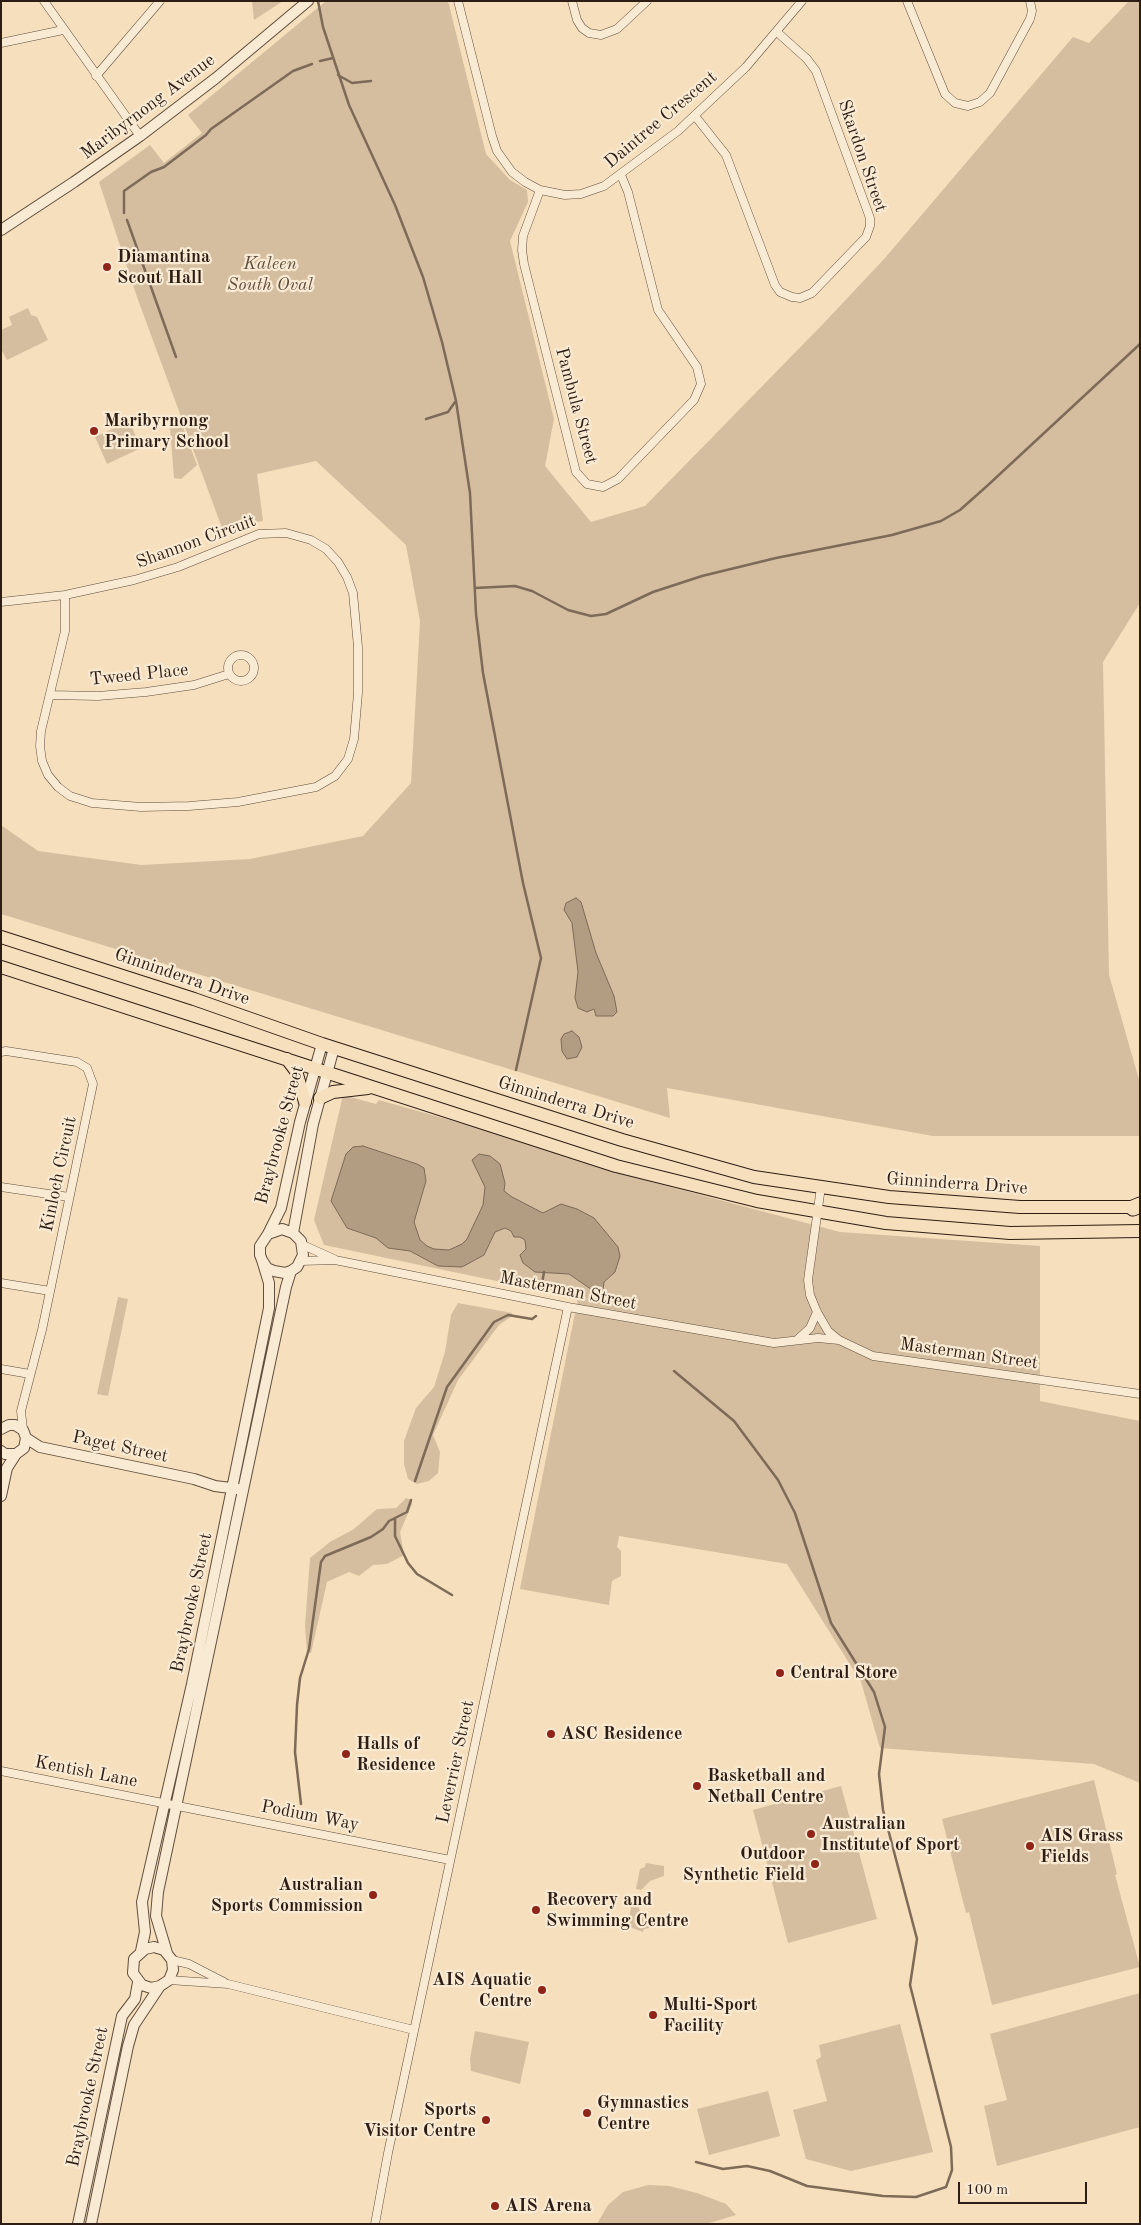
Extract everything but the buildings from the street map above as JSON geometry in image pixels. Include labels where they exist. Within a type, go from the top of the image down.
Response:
[{"type":"main road","name":"Ginninderra Drive","points":[[1,936],[194,999],[328,1046],[622,1140],[754,1177],[888,1196],[1020,1207],[1137,1207]]},
{"type":"main road","points":[[1,967],[287,1058],[478,1123],[616,1166],[757,1201],[886,1223],[1010,1233],[1140,1231]]},
{"type":"main road","points":[[287,1058],[296,1071],[305,1102]]},
{"type":"main road","points":[[320,1098],[333,1092],[373,1087]]},
{"type":"street","points":[[44,1],[140,136]]},
{"type":"street","points":[[96,76],[160,1]]},
{"type":"street","name":"Maribyrnong Avenue","points":[[1,230],[140,136],[216,78],[308,1]]},
{"type":"street","name":"Daintree Crescent","points":[[458,1],[494,144],[512,172],[540,190],[556,194],[581,194],[597,189],[621,175],[695,116],[740,73],[802,1]]},
{"type":"street","points":[[572,1],[577,20],[582,28],[589,33],[601,36],[617,29],[647,1]]},
{"type":"street","points":[[907,1],[945,94],[955,103],[968,106],[980,102],[990,93],[1030,19],[1032,11],[1030,1]]},
{"type":"street","points":[[1,43],[63,30]]},
{"type":"street","name":"Skardon Street","points":[[695,116],[726,155],[775,285],[780,292],[792,297],[800,298],[812,293],[866,237],[870,226],[870,218],[816,71],[807,59],[777,32]]},
{"type":"street","name":"Pambula Street","points":[[540,190],[524,236],[522,250],[524,264],[576,472],[587,484],[603,487],[618,479],[694,400],[699,393],[701,384],[697,368],[658,310],[628,192],[621,175]]},
{"type":"street","name":"Shannon Circuit","points":[[1,602],[65,595],[111,586],[156,574],[259,534],[286,532],[311,540],[326,549],[338,562],[347,577],[353,593],[358,670],[354,739],[351,753],[340,771],[323,784],[309,790],[262,799],[213,805],[165,807],[92,803],[77,800],[64,792],[53,781],[45,768],[40,754],[40,738],[65,631],[65,595]]},
{"type":"street","name":"Tweed Place","points":[[50,696],[98,696],[146,692],[194,685],[229,674]]},
{"type":"street","name":"Braybrooke Street","points":[[268,1234],[281,1208],[305,1102],[321,1070],[328,1046]]},
{"type":"street","name":"Kinloch Circuit","points":[[1,1052],[6,1050],[77,1062],[87,1068],[93,1084],[50,1291],[21,1411],[24,1434]]},
{"type":"street","name":"Braybrooke Street","points":[[293,1233],[313,1124],[320,1098],[321,1070]]},
{"type":"street","points":[[1,1187],[69,1198]]},
{"type":"street","points":[[821,1187],[808,1280],[810,1295],[817,1312],[828,1331],[839,1340]]},
{"type":"street","points":[[282,1230],[293,1233],[303,1245],[301,1261],[291,1271],[285,1273],[274,1272],[267,1268],[262,1260],[260,1246],[268,1234],[282,1230]]},
{"type":"street","name":"Masterman Street","points":[[303,1245],[335,1260]]},
{"type":"street","name":"Braybrooke Street","points":[[141,1951],[145,1932],[142,1902],[192,1684],[269,1308],[269,1283],[262,1260]]},
{"type":"street","name":"Masterman Street","points":[[301,1261],[335,1260],[568,1307],[774,1343],[818,1338],[839,1340],[873,1356],[1140,1394]]},
{"type":"street","name":"Braybrooke Street","points":[[169,1957],[156,1916],[158,1892],[286,1287],[291,1271]]},
{"type":"street","points":[[1,1283],[50,1291]]},
{"type":"street","name":"Leverrier Street","points":[[375,2224],[414,2030],[568,1307]]},
{"type":"street","points":[[797,1340],[810,1328],[817,1312]]},
{"type":"street","points":[[1,1369],[30,1374]]},
{"type":"street","name":"Kinloch Circuit","points":[[5,1427],[21,1411]]},
{"type":"street","name":"Paget Street","points":[[5,1427],[24,1434],[40,1447]]},
{"type":"street","points":[[1,1496],[8,1468],[19,1452],[24,1434]]},
{"type":"street","name":"Paget Street","points":[[19,1452],[40,1447],[244,1488]]},
{"type":"street","points":[[2,1451],[10,1455],[19,1452]]},
{"type":"street","points":[[2,1451],[8,1468]]},
{"type":"street","name":"Kentish Lane","points":[[1,1771],[164,1803]]},
{"type":"street","name":"Podium Way","points":[[164,1803],[450,1860]]},
{"type":"street","points":[[228,1984],[189,1964],[169,1957],[154,1947],[141,1951],[133,1964],[133,1973],[138,1982],[151,1988],[165,1983],[228,1984],[414,2030]]},
{"type":"street","points":[[165,1983],[173,1970],[169,1957]]},
{"type":"street","name":"Braybrooke Street","points":[[78,2224],[122,2016],[135,1999],[138,1982]]},
{"type":"street","name":"Braybrooke Street","points":[[91,2224],[134,2025],[165,1983]]},
{"type":"street","points":[[116,2043],[128,2046]]},
{"type":"green space","points":[[252,1],[283,1],[254,20]]},
{"type":"green space","name":"Kaleen South Oval","points":[[326,1],[448,1],[486,154],[510,180],[527,190],[528,202],[510,241],[554,419],[545,466],[591,522],[645,506],[885,258],[1073,37],[1089,43],[1129,1],[1140,1],[1140,603],[1103,662],[1109,975],[1140,1083],[1140,1136],[933,1136],[667,1088],[670,1118],[1,914],[1,825],[38,851],[141,865],[250,859],[363,836],[411,783],[420,621],[406,545],[316,461],[257,474],[263,521],[222,528],[137,297],[99,182],[150,145],[164,163],[202,133],[188,115]]},
{"type":"green space","points":[[28,308],[31,315],[37,317],[48,340],[7,360],[1,349],[1,330],[12,325],[9,317]]},
{"type":"green space","points":[[129,421],[141,448],[107,464],[95,437]]},
{"type":"green space","points":[[182,424],[197,465],[181,479],[174,478],[170,428]]},
{"type":"green space","points":[[343,1095],[376,1104],[379,1100],[489,1131],[607,1170],[840,1232],[1040,1246],[1040,1401],[1140,1421],[1140,1783],[1094,1764],[880,1748],[861,1682],[787,1564],[619,1536],[617,1547],[621,1551],[621,1576],[612,1581],[609,1605],[520,1589],[578,1298],[324,1245],[314,1220]]},
{"type":"green space","points":[[118,1297],[128,1299],[108,1396],[97,1394]]},
{"type":"green space","points":[[458,1303],[512,1313],[512,1316],[499,1325],[458,1380],[433,1435],[440,1452],[438,1473],[429,1481],[417,1484],[408,1479],[404,1464],[404,1441],[416,1408],[434,1387],[445,1352],[451,1315]]},
{"type":"green space","points":[[406,1498],[411,1500],[412,1504],[400,1532],[404,1555],[387,1564],[373,1565],[359,1576],[349,1572],[327,1582],[311,1653],[307,1653],[305,1626],[310,1558],[330,1542],[354,1529],[377,1509],[396,1508]]},
{"type":"green space","points":[[1094,1780],[1117,1874],[1115,1875],[1140,1967],[992,2005],[969,1912],[966,1913],[942,1819]]},
{"type":"green space","name":"Outdoor Synthetic Field","points":[[841,1786],[877,1919],[788,1943],[753,1810]]},
{"type":"green space","points":[[646,1863],[664,1866],[664,1876],[650,1881],[641,1890],[636,1889],[640,1869],[645,1867]]},
{"type":"green space","points":[[632,1903],[637,1903],[642,1916],[651,1922],[650,1928],[644,1929],[643,1932],[627,1926]]},
{"type":"green space","points":[[1140,1993],[1140,2127],[997,2166],[984,2106],[1007,2100],[990,2034]]},
{"type":"green space","points":[[900,2024],[933,2152],[851,2171],[806,2159],[793,2110],[827,2101],[816,2060],[821,2057],[819,2045]]},
{"type":"green space","points":[[475,2031],[529,2042],[520,2084],[471,2071],[470,2059]]},
{"type":"green space","points":[[768,2091],[780,2136],[709,2155],[697,2109]]},
{"type":"green space","points":[[648,2185],[669,2186],[697,2193],[726,2204],[736,2215],[706,2224],[597,2224],[608,2205],[623,2192]]},
{"type":"shaded area","points":[[576,898],[581,902],[596,953],[614,996],[617,1012],[613,1016],[596,1016],[594,1009],[587,1012],[578,1008],[575,998],[578,972],[572,923],[564,910],[566,903]]},
{"type":"shaded area","points":[[572,1031],[579,1037],[582,1047],[577,1057],[567,1059],[562,1051],[561,1039],[564,1034]]},
{"type":"shaded area","points":[[363,1146],[424,1168],[426,1181],[414,1222],[420,1240],[427,1246],[434,1249],[449,1250],[462,1244],[467,1239],[483,1205],[485,1187],[472,1160],[479,1154],[490,1156],[500,1164],[505,1183],[504,1191],[512,1197],[543,1213],[561,1204],[577,1209],[594,1218],[618,1247],[620,1256],[615,1272],[604,1282],[603,1291],[595,1292],[569,1274],[535,1272],[523,1263],[520,1255],[526,1249],[525,1240],[520,1237],[514,1237],[511,1231],[505,1228],[495,1232],[484,1255],[462,1267],[438,1266],[410,1251],[388,1248],[376,1238],[347,1228],[331,1201],[346,1154],[353,1147]]},
{"type":"waterway","points":[[318,1],[323,27],[349,105],[395,205],[423,277],[442,342],[456,401],[470,493],[476,614],[483,673],[523,883],[541,958],[516,1070]]},
{"type":"waterway","points":[[320,61],[333,58]]},
{"type":"waterway","points":[[124,213],[124,191],[151,172],[164,167],[206,135],[211,129],[293,71],[312,64]]},
{"type":"waterway","points":[[338,75],[352,83],[371,81]]},
{"type":"waterway","points":[[127,220],[176,357]]},
{"type":"waterway","points":[[475,588],[515,586],[532,591],[568,610],[591,616],[606,614],[653,592],[702,576],[776,558],[892,535],[941,521],[960,510],[987,486],[1140,344]]},
{"type":"waterway","points":[[426,419],[448,412],[455,402]]},
{"type":"waterway","points":[[541,1289],[544,1272]]},
{"type":"waterway","points":[[415,1481],[447,1387],[494,1322],[508,1315],[532,1319],[536,1316]]},
{"type":"waterway","points":[[674,1371],[734,1421],[778,1480],[795,1513],[831,1623],[874,1692],[885,1727],[879,1774],[883,1810],[917,1939],[910,1985],[951,2147],[952,2170],[946,2187],[916,2197],[883,2196],[807,2186],[770,2171],[747,2166],[723,2169],[696,2162]]},
{"type":"waterway","points":[[301,1804],[295,1752],[297,1705],[300,1678],[309,1649],[321,1562],[325,1556],[371,1537],[383,1529],[389,1521],[407,1512],[411,1500]]},
{"type":"waterway","points":[[395,1519],[395,1536],[408,1563],[417,1574],[452,1595]]},
{"type":"place","name":"Diamantina Scout Hall","points":[[107,267]]},
{"type":"place","name":"Maribyrnong Primary School","points":[[94,431]]},
{"type":"place","name":"Central Store","points":[[780,1673]]},
{"type":"place","name":"ASC Residence","points":[[551,1734]]},
{"type":"place","name":"Halls of Residence","points":[[346,1754]]},
{"type":"place","name":"Basketball and Netball Centre","points":[[697,1786]]},
{"type":"place","name":"Australian Institute of Sport","points":[[811,1834]]},
{"type":"place","name":"AIS Grass Fields","points":[[1030,1846]]},
{"type":"place","name":"Outdoor Synthetic Field","points":[[815,1864]]},
{"type":"place","name":"Australian Sports Commission","points":[[373,1895]]},
{"type":"place","name":"Recovery and Swimming Centre","points":[[536,1910]]},
{"type":"place","name":"AIS Aquatic Centre","points":[[542,1990]]},
{"type":"place","name":"Multi-Sport Facility","points":[[653,2015]]},
{"type":"place","name":"Gymnastics Centre","points":[[587,2113]]},
{"type":"place","name":"Sports Visitor Centre","points":[[486,2120]]},
{"type":"place","name":"AIS Arena","points":[[495,2206]]}]
